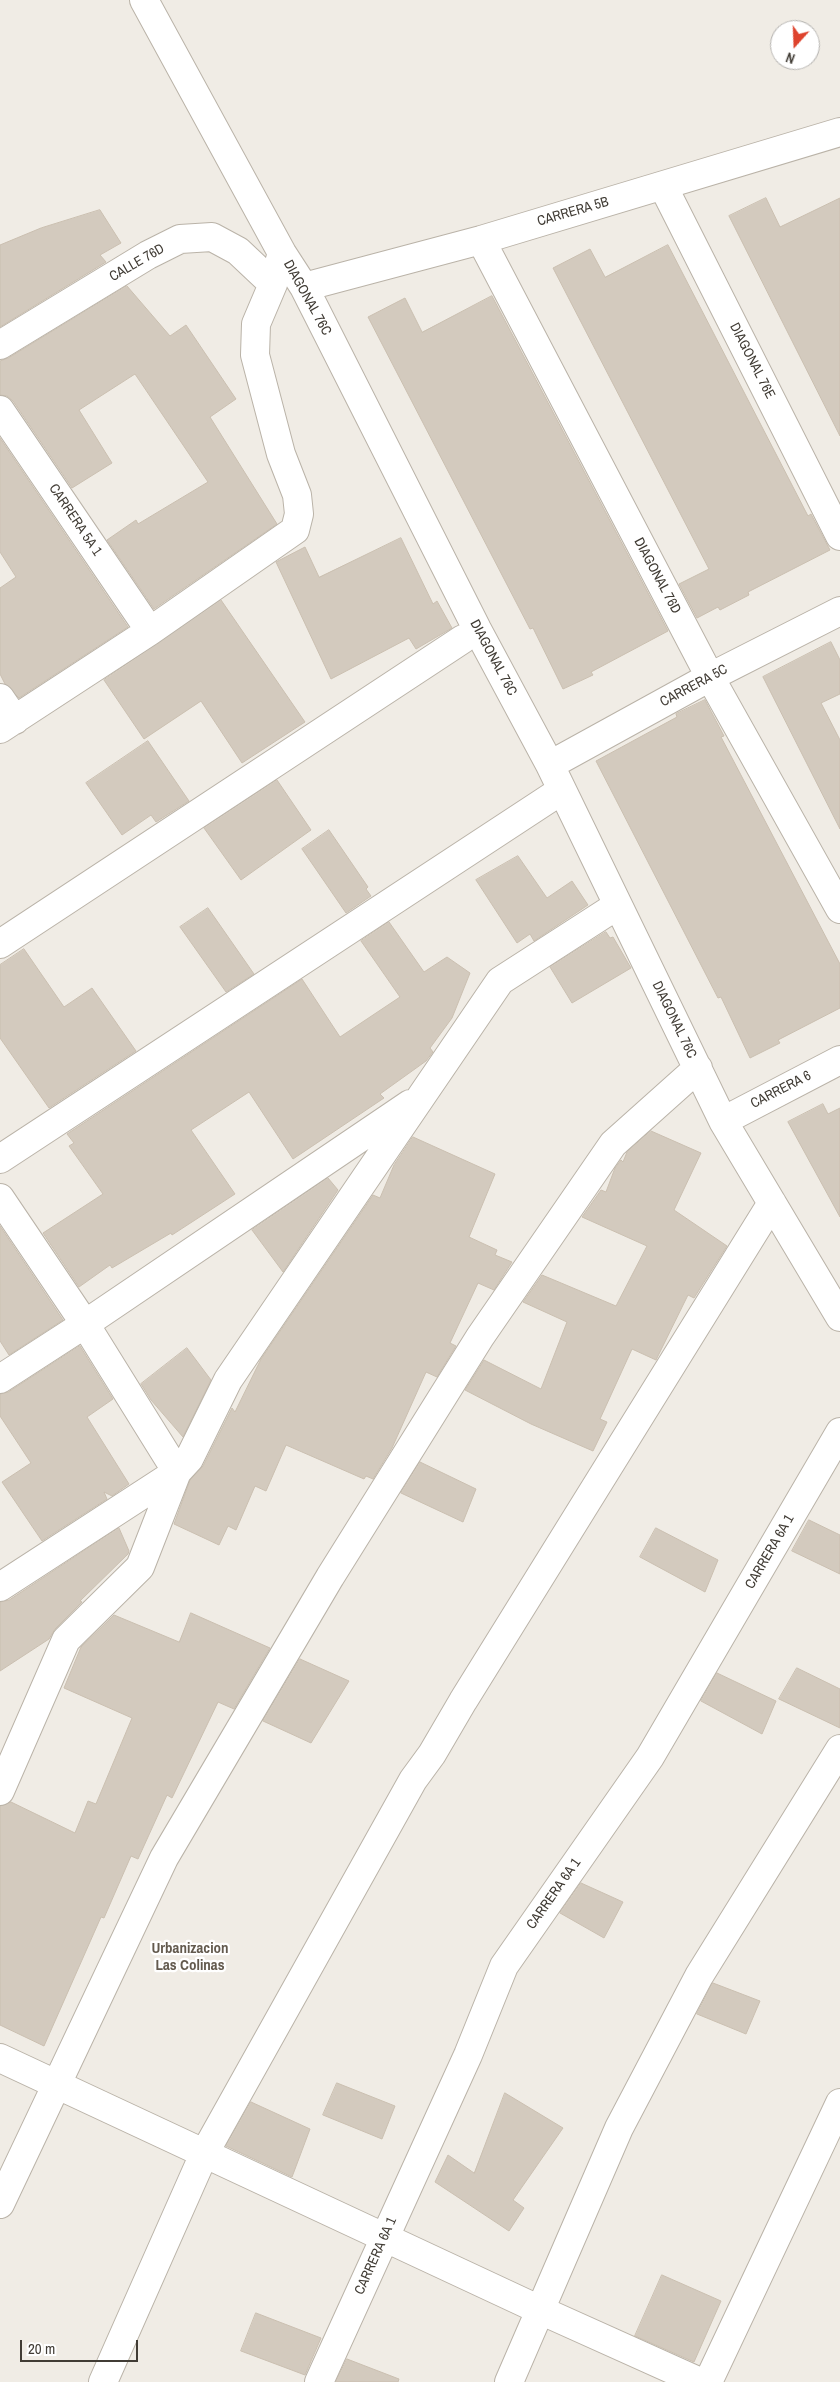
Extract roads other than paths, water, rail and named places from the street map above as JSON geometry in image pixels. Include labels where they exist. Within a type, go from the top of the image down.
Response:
[{"type":"street","name":"DIAGONAL 76C","points":[[144,0],[282,253],[304,286],[472,621],[550,764],[723,1120],[840,1316]]},
{"type":"street","name":"CARRERA 5B","points":[[304,286],[481,240],[840,132]]},
{"type":"street","name":"DIAGONAL 76E","points":[[663,186],[840,536]]},
{"type":"street","name":"CALLE 76D","points":[[0,345],[148,255],[180,239],[212,237],[238,251],[273,284]]},
{"type":"street","name":"DIAGONAL 76D","points":[[481,240],[710,678],[840,909]]},
{"type":"street","points":[[5,716],[150,631],[295,530],[299,514],[297,495],[282,454],[255,355],[256,324],[273,284],[282,253]]},
{"type":"street","name":"CARRERA 5A 1","points":[[0,410],[150,631]]},
{"type":"street","name":"CARRERA 5C","points":[[550,764],[840,611]]},
{"type":"street","points":[[0,944],[463,639]]},
{"type":"street","points":[[0,1159],[562,790]]},
{"type":"street","points":[[0,1587],[176,1472],[189,1459],[228,1380],[500,981],[618,905]]},
{"type":"street","name":"CARRERA 6","points":[[723,1120],[840,1060]]},
{"type":"street","points":[[0,2204],[55,2084],[164,1858],[330,1577],[475,1345],[613,1144],[698,1068]]},
{"type":"street","points":[[0,1378],[85,1324],[424,1095]]},
{"type":"street","points":[[0,1198],[85,1324],[176,1472]]},
{"type":"street","points":[[103,2382],[204,2154],[413,1780],[432,1754],[772,1203]]},
{"type":"street","name":"CARRERA 6A 1","points":[[319,2382],[468,2055],[504,1966],[650,1757],[840,1432]]},
{"type":"street","points":[[0,1791],[66,1640],[140,1567],[176,1472]]},
{"type":"street","points":[[509,2382],[619,2128],[699,1976],[840,1749]]},
{"type":"street","points":[[0,2058],[540,2310],[700,2382]]},
{"type":"street","points":[[708,2382],[840,2104]]},
{"type":"district","name":"Urbanizacion Las Colinas","points":[[190,1958]]}]
